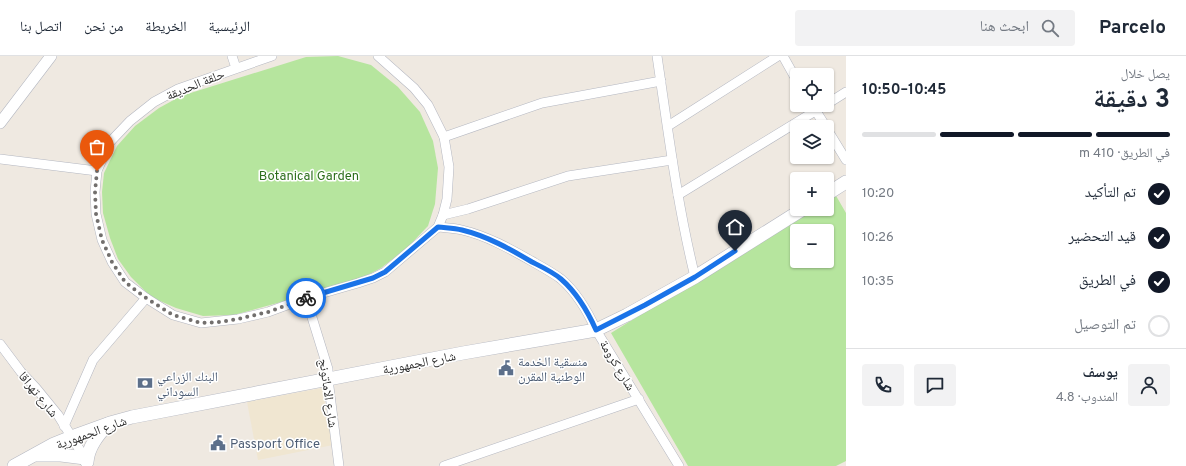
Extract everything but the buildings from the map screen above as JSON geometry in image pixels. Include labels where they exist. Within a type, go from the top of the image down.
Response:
[{"type":"main road","points":[[834,190],[846,182]]},
{"type":"main road","name":"شارع الجمهورية","points":[[14,466],[54,444],[110,423],[132,417],[463,353],[596,330],[627,315],[695,277],[792,216]]},
{"type":"main road","points":[[34,455],[61,455],[87,462],[88,455],[92,447],[100,434],[110,423]]},
{"type":"street","points":[[0,123],[51,56]]},
{"type":"street","points":[[232,56],[236,68]]},
{"type":"street","name":"حلقة الحديقة","points":[[272,56],[178,89],[154,102],[130,121],[110,142],[97,171],[95,192],[96,214],[102,240],[112,262],[125,282],[146,298],[173,315],[201,323],[238,319],[268,312],[306,298],[373,278],[385,272],[438,227],[444,215],[449,167],[444,137],[428,105],[414,88],[378,56]]},
{"type":"street","points":[[657,56],[678,195],[685,235],[695,277]]},
{"type":"street","points":[[668,126],[778,56]]},
{"type":"street","points":[[783,56],[790,68]]},
{"type":"street","points":[[444,137],[542,103],[661,81]]},
{"type":"street","points":[[834,99],[846,92]]},
{"type":"street","points":[[678,195],[808,112]]},
{"type":"street","points":[[834,141],[846,160]]},
{"type":"street","points":[[0,159],[97,171]]},
{"type":"street","points":[[444,215],[468,209],[568,176],[672,160]]},
{"type":"street","name":"شارع كرومة","points":[[438,227],[462,230],[488,238],[521,255],[560,279],[575,295],[587,312],[596,330],[679,466]]},
{"type":"street","points":[[64,426],[93,360],[146,298]]},
{"type":"street","name":"شارع الاماتونج","points":[[306,298],[328,369],[328,380],[339,466]]},
{"type":"street","name":"شارع تهراقا","points":[[0,344],[21,372],[49,404],[87,462]]},
{"type":"street","points":[[444,466],[639,399]]},
{"type":"shaded area","points":[[322,388],[333,445],[258,460],[247,402]]},
{"type":"green space","name":"Botanical Garden","points":[[338,56],[371,65],[398,87],[420,112],[433,141],[438,168],[435,204],[428,226],[407,248],[381,268],[362,278],[234,315],[203,316],[176,308],[151,297],[131,277],[118,259],[103,213],[102,192],[104,173],[117,146],[135,126],[159,108],[181,96],[306,57]]},
{"type":"green space","points":[[835,194],[846,213],[846,461],[836,466],[688,466],[611,333],[801,216],[834,216]]},
{"type":"way so far","points":[[97,171],[95,192],[96,214],[102,240],[112,262],[125,282],[146,298],[173,315],[201,323],[219,322],[268,312],[306,298]]},
{"type":"place","name":"منسقية الخدمة الوطنية المقرن","points":[[506,368]]},
{"type":"place","name":"البنك الزراعي السوداني","points":[[145,383]]},
{"type":"place","name":"Passport Office","points":[[218,443]]},
{"type":"route","points":[[306,298],[358,283],[385,272],[438,227],[462,230],[488,238],[552,273],[567,285],[579,300],[592,320],[596,330],[627,315],[695,277],[735,251]]}]
